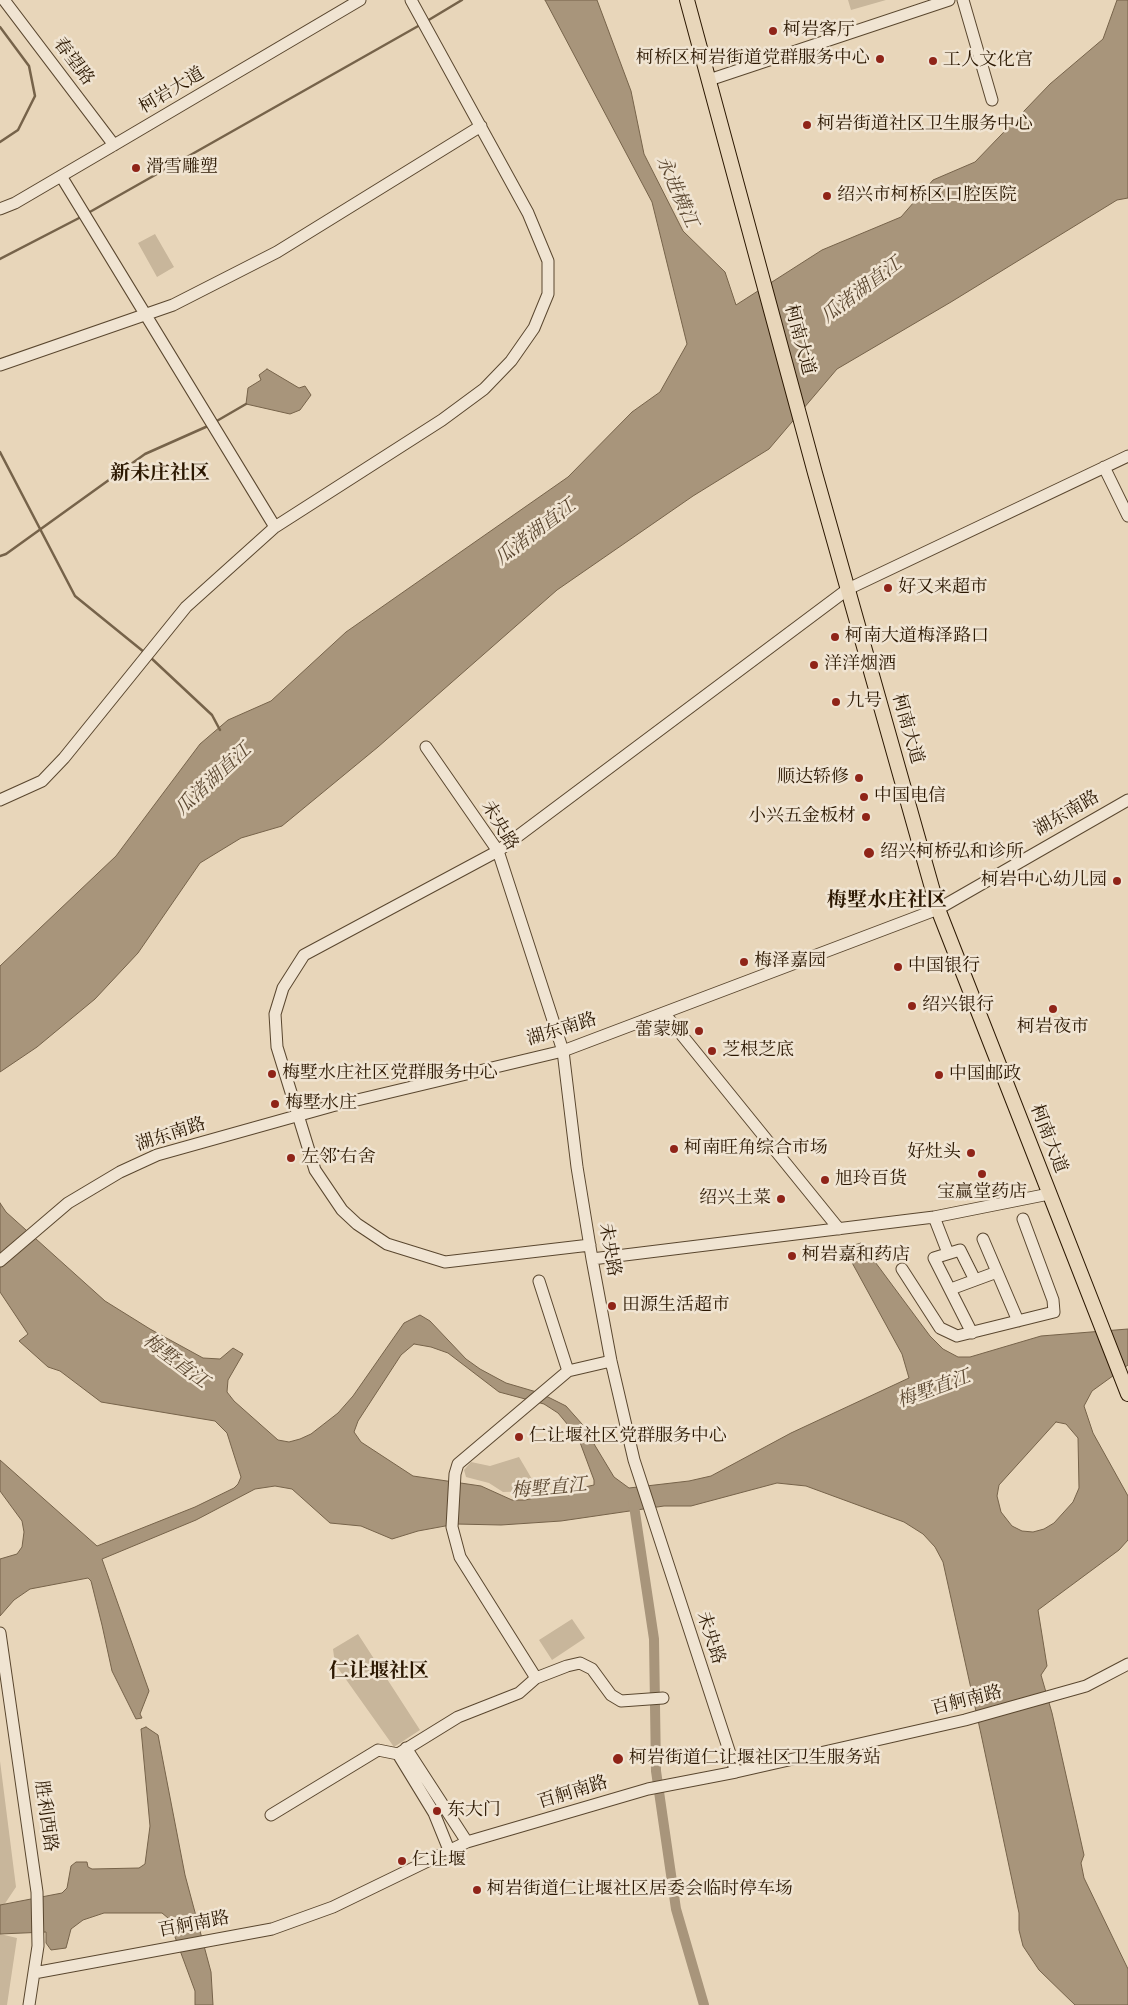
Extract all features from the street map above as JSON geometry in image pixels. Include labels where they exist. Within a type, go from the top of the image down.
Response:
[{"type":"main road","name":"柯南大道","points":[[687,0],[815,473],[938,909],[1126,1390]]},
{"type":"street","name":"春望路","points":[[4,0],[114,146]]},
{"type":"street","name":"柯岩大道","points":[[0,209],[114,146],[360,0]]},
{"type":"street","points":[[0,800],[42,781],[64,758],[186,607],[275,527],[442,420],[484,389],[511,361],[534,328],[548,294],[548,261],[528,213],[410,0]]},
{"type":"street","points":[[709,80],[949,0]]},
{"type":"street","points":[[963,0],[992,100]]},
{"type":"street","points":[[0,365],[173,305],[277,252],[481,126]]},
{"type":"street","points":[[62,176],[275,527]]},
{"type":"street","points":[[590,1245],[445,1262],[387,1244],[357,1224],[331,1196],[315,1170],[296,1116],[276,1047],[274,1014],[283,988],[304,955],[498,851],[848,589],[1128,456]]},
{"type":"street","points":[[1104,467],[1128,516]]},
{"type":"street","name":"未央路","points":[[426,747],[498,851],[563,1051],[577,1167],[592,1259],[611,1360],[634,1460],[649,1512],[736,1772]]},
{"type":"street","name":"湖东南路","points":[[0,1261],[36,1228],[68,1203],[120,1172],[157,1155],[296,1116],[563,1051],[938,909],[1128,800]]},
{"type":"street","points":[[664,1013],[840,1229]]},
{"type":"street","points":[[592,1259],[934,1217],[1049,1194]]},
{"type":"street","points":[[934,1217],[948,1253]]},
{"type":"street","points":[[902,1269],[940,1328],[957,1336],[1054,1312],[1053,1300],[1023,1219]]},
{"type":"street","points":[[983,1239],[1018,1321]]},
{"type":"street","points":[[972,1333],[952,1289],[934,1258],[960,1250],[975,1280]]},
{"type":"street","points":[[952,1289],[997,1272]]},
{"type":"street","points":[[539,1281],[568,1371]]},
{"type":"street","points":[[536,1678],[460,1557],[452,1527],[455,1474],[458,1464],[568,1371],[611,1360]]},
{"type":"street","name":"胜利西路","points":[[0,1633],[37,1892],[38,1946],[29,2005]]},
{"type":"street","points":[[271,1815],[378,1750],[402,1751],[458,1717],[519,1693],[536,1678],[580,1663],[592,1669],[611,1695],[621,1701],[663,1698]]},
{"type":"street","name":"百舸南路","points":[[34,1973],[272,1929],[332,1907],[467,1842],[648,1789],[736,1772],[965,1720],[1086,1686],[1128,1664]]},
{"type":"street","points":[[402,1751],[467,1842]]},
{"type":"street","points":[[402,1751],[434,1813],[449,1850]]},
{"type":"shaded area","points":[[848,0],[886,0],[851,10]]},
{"type":"shaded area","points":[[155,234],[174,267],[157,277],[138,243]]},
{"type":"shaded area","points":[[519,1457],[539,1491],[503,1492],[489,1483],[466,1477],[464,1470],[471,1462],[490,1466]]},
{"type":"shaded area","points":[[572,1619],[585,1638],[552,1660],[539,1640]]},
{"type":"shaded area","points":[[358,1634],[420,1730],[394,1747],[335,1664],[333,1649]]},
{"type":"shaded area","points":[[0,1761],[16,1887],[4,1905],[0,1905]]},
{"type":"shaded area","points":[[0,1934],[17,1938],[7,2005],[0,2005]]},
{"type":"water","name":"瓜渚湖直江","points":[[545,0],[597,0],[631,91],[644,154],[683,231],[725,272],[736,305],[822,250],[901,217],[933,180],[975,162],[1050,84],[1103,39],[1117,0],[1128,0],[1128,198],[1117,200],[951,302],[837,369],[769,449],[693,496],[557,590],[378,747],[282,826],[241,838],[200,863],[138,953],[95,999],[37,1047],[0,1072],[0,966],[116,856],[200,744],[228,720],[271,701],[346,632],[568,477],[632,412],[660,392],[687,344],[652,202]]},
{"type":"water","points":[[267,369],[299,388],[305,386],[311,395],[300,410],[290,414],[246,404],[248,388],[261,380],[259,375]]},
{"type":"water","name":"梅墅直江","points":[[0,1203],[6,1212],[105,1301],[150,1329],[203,1358],[220,1359],[233,1348],[243,1354],[228,1380],[227,1392],[234,1401],[278,1440],[289,1442],[311,1434],[338,1413],[353,1396],[404,1323],[420,1315],[430,1321],[466,1359],[480,1369],[506,1383],[540,1393],[566,1406],[582,1424],[614,1477],[629,1488],[689,1481],[711,1476],[791,1433],[909,1378],[902,1354],[844,1248],[861,1243],[930,1336],[943,1349],[958,1357],[970,1357],[1041,1336],[1128,1329],[1128,1365],[1092,1391],[1084,1406],[1093,1433],[1128,1496],[1128,1540],[1119,1550],[1038,1610],[1047,1666],[1041,1675],[1052,1713],[1084,1855],[1081,1863],[1084,1878],[1128,1969],[1128,2005],[1075,2005],[1039,1970],[1023,1946],[1019,1930],[1019,1913],[943,1562],[935,1547],[923,1534],[904,1522],[806,1486],[777,1483],[691,1506],[664,1506],[561,1521],[501,1525],[456,1524],[418,1531],[392,1539],[361,1526],[330,1523],[292,1489],[275,1486],[255,1489],[196,1520],[102,1559],[149,1691],[140,1714],[142,1718],[136,1719],[112,1671],[91,1581],[88,1578],[30,1589],[14,1600],[0,1616],[0,1559],[17,1554],[22,1547],[24,1532],[22,1521],[0,1491],[0,1460],[97,1546],[195,1507],[234,1488],[241,1477],[227,1433],[215,1421],[101,1402],[60,1371],[48,1367],[19,1341],[28,1334],[0,1292]],"holes":[[[414,1344],[448,1353],[499,1392],[544,1404],[558,1413],[578,1437],[594,1480],[594,1485],[525,1500],[512,1500],[481,1486],[413,1476],[361,1442],[354,1432],[358,1421],[401,1355]],[[1056,1422],[1066,1424],[1078,1438],[1079,1488],[1073,1502],[1054,1523],[1044,1529],[1033,1532],[1022,1531],[1012,1526],[1001,1512],[997,1496],[999,1485]]]},
{"type":"water","points":[[146,1727],[158,1735],[185,1875],[211,1972],[213,2005],[195,2005],[195,1991],[168,1918],[162,1913],[104,1913],[83,1920],[71,1929],[66,1948],[51,1950],[46,1943],[46,1932],[0,1934],[0,1905],[62,1893],[67,1888],[71,1866],[76,1862],[87,1862],[88,1867],[92,1869],[139,1868],[145,1864],[150,1826],[141,1729]]},
{"type":"waterway","points":[[427,21],[462,0]]},
{"type":"waterway","points":[[88,213],[420,25]]},
{"type":"waterway","points":[[0,27],[29,66],[35,96],[18,130],[0,142]]},
{"type":"waterway","points":[[0,259],[81,217]]},
{"type":"waterway","points":[[215,422],[246,404]]},
{"type":"waterway","points":[[0,556],[6,554],[145,454],[208,426]]},
{"type":"waterway","points":[[0,452],[75,596],[144,652]]},
{"type":"waterway","points":[[150,657],[212,715],[220,730]]},
{"type":"waterway","points":[[633,1499],[654,1639],[656,1771],[676,1909],[704,2005]]},
{"type":"place","name":"柯岩客厅","points":[[773,31]]},
{"type":"place","name":"柯桥区柯岩街道党群服务中心","points":[[880,59]]},
{"type":"place","name":"工人文化宫","points":[[933,61]]},
{"type":"place","name":"柯岩街道社区卫生服务中心","points":[[807,125]]},
{"type":"place","name":"滑雪雕塑","points":[[136,168]]},
{"type":"place","name":"绍兴市柯桥区口腔医院","points":[[827,196]]},
{"type":"place","name":"好又来超市","points":[[888,588]]},
{"type":"place","name":"柯南大道梅泽路口","points":[[835,637]]},
{"type":"place","name":"洋洋烟酒","points":[[814,665]]},
{"type":"place","name":"九号","points":[[836,702]]},
{"type":"place","name":"顺达轿修","points":[[859,778]]},
{"type":"place","name":"中国电信","points":[[864,797]]},
{"type":"place","name":"小兴五金板材","points":[[866,817]]},
{"type":"place","name":"绍兴柯桥弘和诊所","points":[[869,853]]},
{"type":"place","name":"柯岩中心幼儿园","points":[[1117,881]]},
{"type":"place","name":"梅泽嘉园","points":[[744,962]]},
{"type":"place","name":"中国银行","points":[[898,967]]},
{"type":"place","name":"绍兴银行","points":[[912,1006]]},
{"type":"place","name":"柯岩夜市","points":[[1053,1009]]},
{"type":"place","name":"蕾蒙娜","points":[[699,1031]]},
{"type":"place","name":"芝根芝底","points":[[712,1051]]},
{"type":"place","name":"梅墅水庄社区党群服务中心","points":[[272,1074]]},
{"type":"place","name":"中国邮政","points":[[939,1075]]},
{"type":"place","name":"梅墅水庄","points":[[275,1104]]},
{"type":"place","name":"柯南旺角综合市场","points":[[674,1149]]},
{"type":"place","name":"好灶头","points":[[971,1153]]},
{"type":"place","name":"左邻˙右舍","points":[[291,1158]]},
{"type":"place","name":"宝赢堂药店","points":[[982,1174]]},
{"type":"place","name":"旭玲百货","points":[[825,1180]]},
{"type":"place","name":"绍兴土菜","points":[[781,1199]]},
{"type":"place","name":"柯岩嘉和药店","points":[[792,1256]]},
{"type":"place","name":"田源生活超市","points":[[612,1306]]},
{"type":"place","name":"仁让堰社区党群服务中心","points":[[519,1437]]},
{"type":"place","name":"柯岩街道仁让堰社区卫生服务站","points":[[618,1759]]},
{"type":"place","name":"东大门","points":[[437,1811]]},
{"type":"place","name":"仁让堰","points":[[402,1861]]},
{"type":"place","name":"柯岩街道仁让堰社区居委会临时停车场","points":[[477,1890]]},
{"type":"district","name":"新未庄社区","points":[[160,474]]},
{"type":"district","name":"梅墅水庄社区","points":[[887,901]]},
{"type":"district","name":"仁让堰社区","points":[[379,1672]]},
{"type":"water label","name":"永进横江","points":[[676,192]]}]
